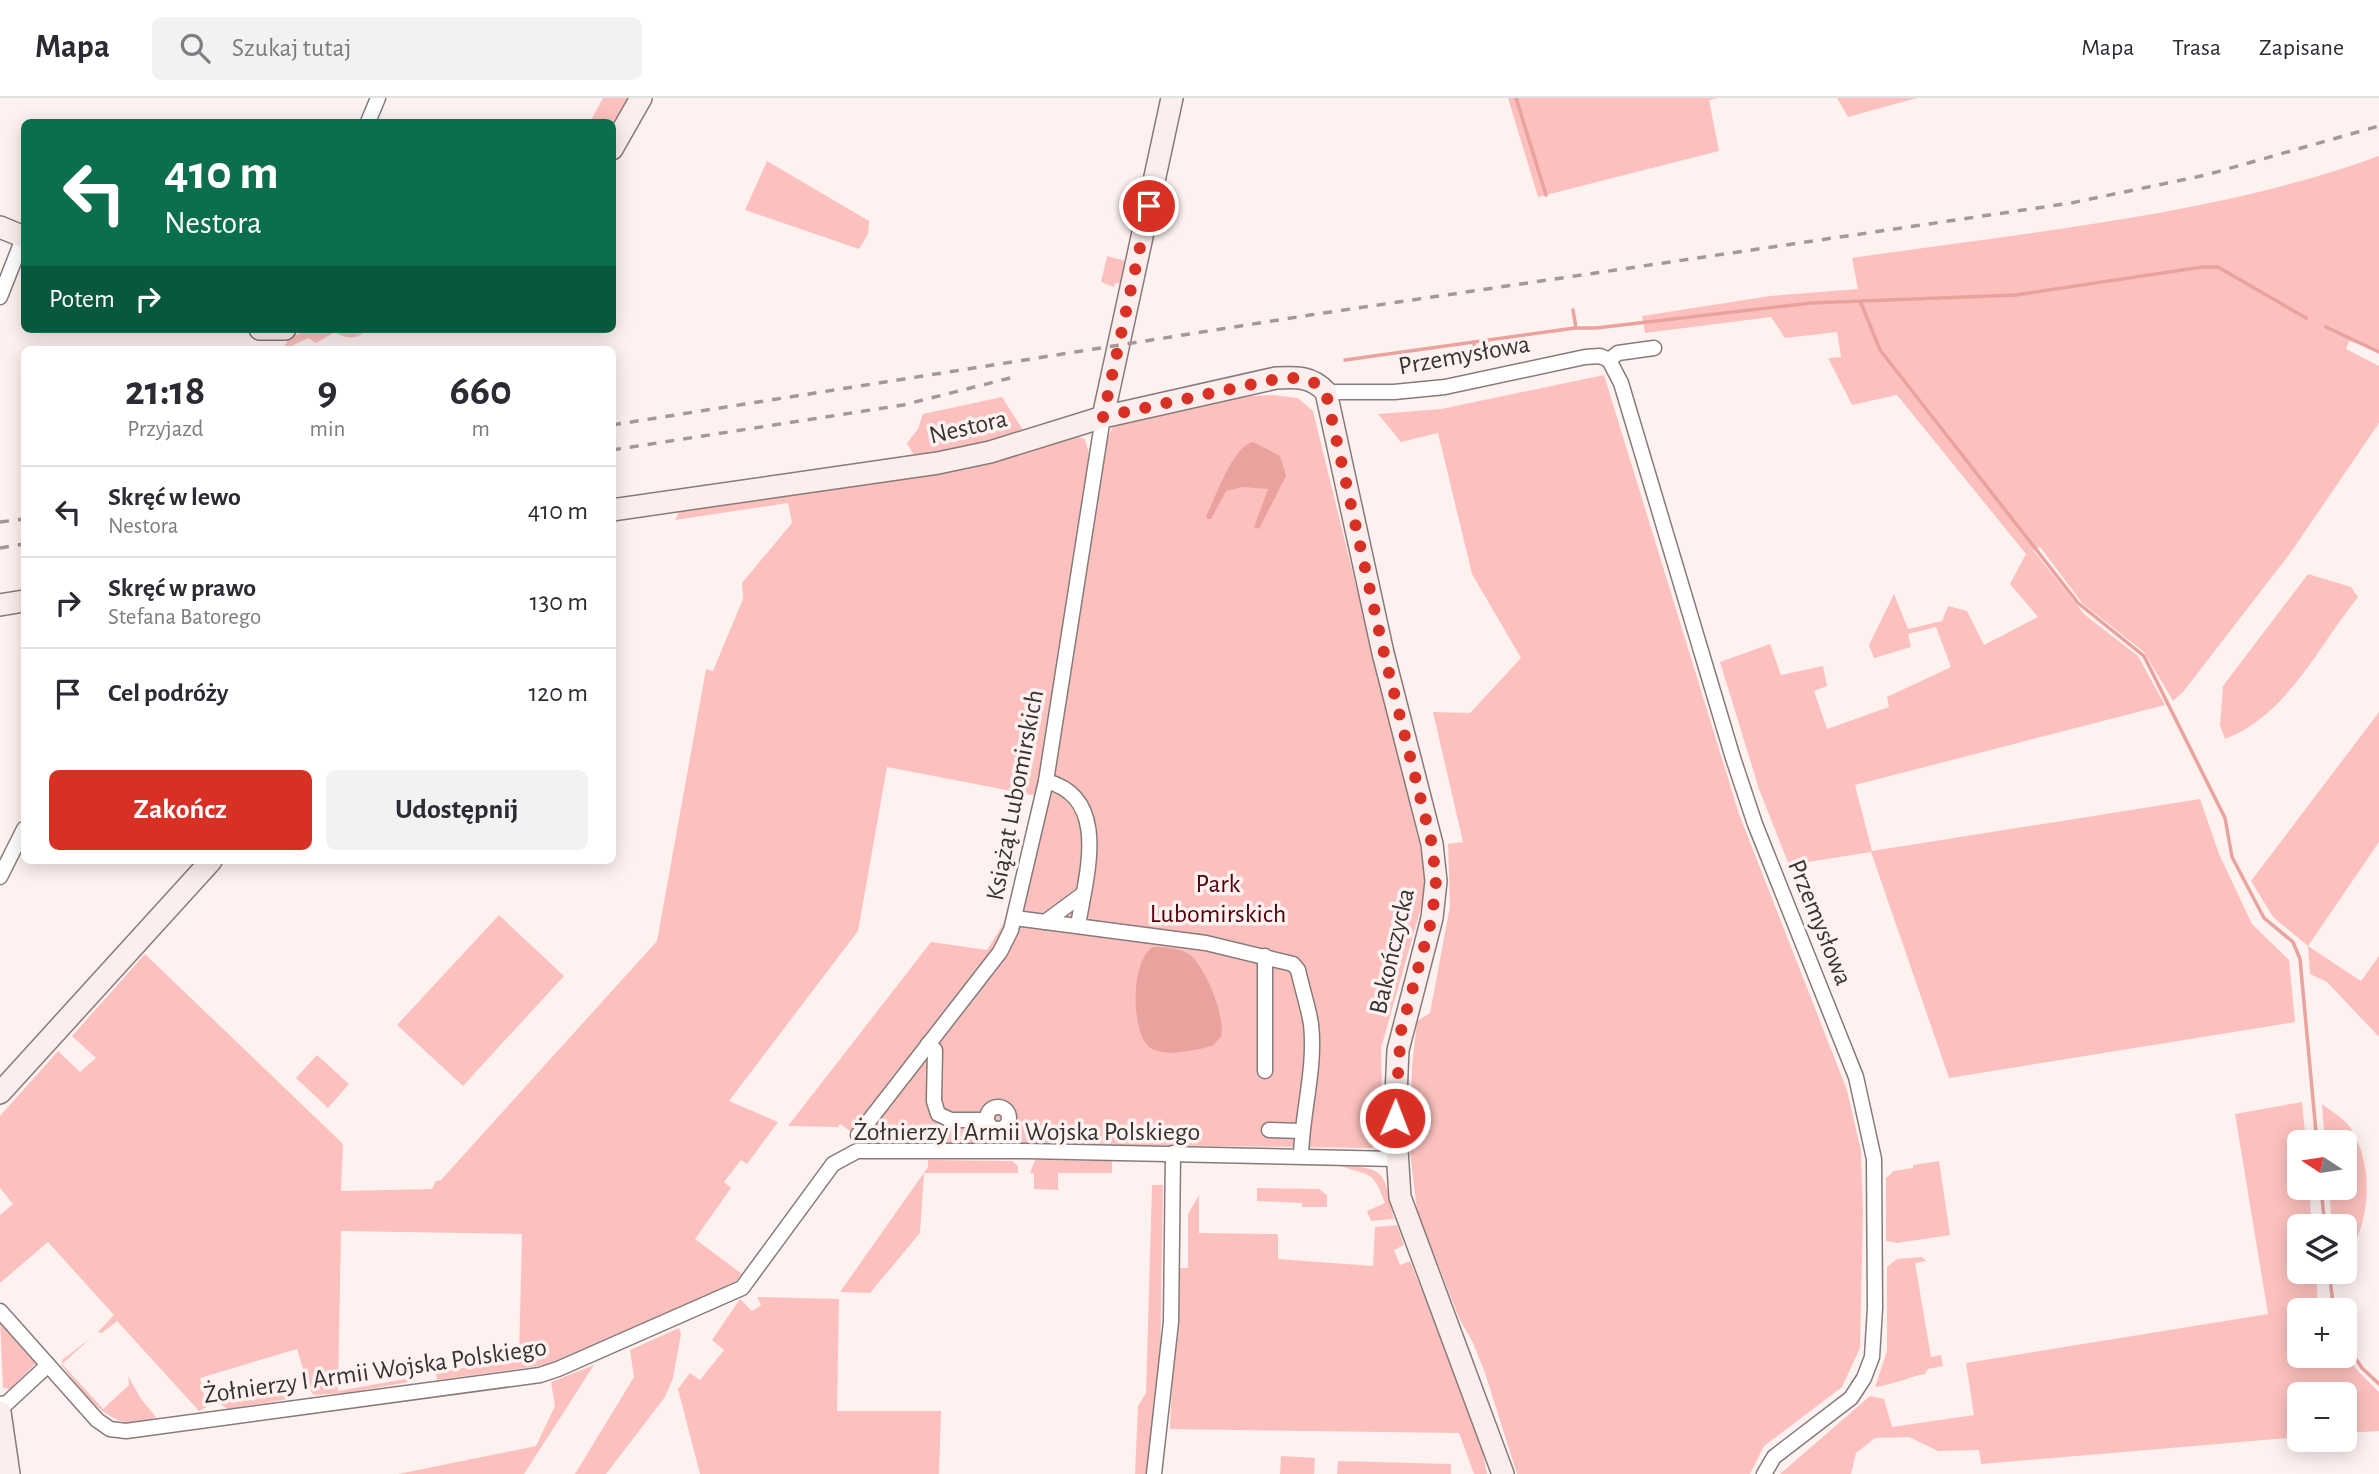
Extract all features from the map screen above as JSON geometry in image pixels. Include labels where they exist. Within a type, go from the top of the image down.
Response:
[{"type":"street","points":[[369,119],[379,98]]},
{"type":"street","points":[[616,142],[640,98]]},
{"type":"street","points":[[1103,417],[1172,98]]},
{"type":"street","points":[[0,227],[21,235]]},
{"type":"street","points":[[0,297],[21,244]]},
{"type":"street","name":"Przemysłowa","points":[[1609,360],[1618,353],[1654,348]]},
{"type":"street","name":"Przemysłowa","points":[[1326,393],[1418,390],[1601,356],[1609,360],[1621,383],[1755,824],[1856,1077],[1874,1159],[1875,1308],[1872,1357],[1864,1378],[1851,1398],[1774,1457],[1764,1474]]},
{"type":"street","name":"Nestora","points":[[616,509],[938,463],[990,452],[1103,417],[1276,379],[1303,378],[1317,383],[1326,393]]},
{"type":"street","name":"Bakończycka","points":[[1326,393],[1384,653],[1432,844],[1436,881],[1432,918],[1399,1040],[1396,1159],[1400,1197],[1407,1222],[1486,1421],[1503,1474]]},
{"type":"street","name":"Książąt Lubomirskich","points":[[848,1153],[847,1148],[1000,952],[1014,918],[1046,781],[1103,417]]},
{"type":"street","points":[[0,605],[21,602]]},
{"type":"street","points":[[1046,781],[1066,789],[1088,817],[1090,837],[1078,926]]},
{"type":"street","points":[[0,877],[21,835]]},
{"type":"street","points":[[0,1093],[208,864]]},
{"type":"street","points":[[1045,922],[1083,894]]},
{"type":"street","points":[[1014,918],[1206,943],[1293,964],[1298,970],[1311,1024],[1310,1071],[1301,1131],[1301,1156]]},
{"type":"street","points":[[1265,957],[1265,1071]]},
{"type":"street","points":[[928,1044],[935,1050],[935,1110],[951,1120],[987,1120]]},
{"type":"street","points":[[1269,1130],[1301,1131]]},
{"type":"street","name":"Żołnierzy I Armii Wojska Polskiego","points":[[0,1311],[97,1420],[110,1429],[126,1431],[541,1375],[743,1288],[833,1164],[848,1153],[1173,1153],[1396,1159]]},
{"type":"street","points":[[1154,1474],[1171,1322],[1173,1153]]},
{"type":"street","points":[[0,1405],[7,1403],[48,1365]]},
{"type":"street","points":[[0,1412],[9,1474]]},
{"type":"green space","points":[[603,98],[630,98],[616,124],[616,119],[592,119]]},
{"type":"green space","points":[[1508,98],[1717,98],[1709,100],[1719,151],[1538,197]]},
{"type":"green space","points":[[1837,98],[1917,98],[1848,117]]},
{"type":"green space","points":[[2379,156],[2379,350],[2349,341],[2346,349],[2379,366],[2379,423],[2291,552],[2183,692],[2173,701],[2144,652],[2083,604],[2040,547],[2033,550],[2085,615],[2138,656],[2165,705],[1855,785],[1872,851],[2200,799],[2219,854],[2252,924],[2289,960],[2295,1022],[1949,1078],[1871,852],[1789,865],[1759,789],[1720,662],[1770,644],[1781,675],[1823,666],[1827,686],[1814,691],[1827,729],[1889,707],[1887,697],[1951,667],[1936,627],[1908,634],[1911,647],[1874,658],[1869,645],[1894,594],[1908,629],[1942,621],[1948,606],[1967,611],[1984,645],[2038,617],[2010,584],[2026,554],[1897,395],[1852,405],[1828,358],[1841,357],[1837,332],[1785,338],[1771,317],[1645,333],[1642,316],[1770,296],[1858,289],[1852,258],[2186,208],[2316,177]]},
{"type":"green space","points":[[767,161],[869,221],[868,234],[859,249],[745,210]]},
{"type":"green space","points":[[1107,256],[1125,261],[1120,283],[1115,283],[1114,287],[1101,282]]},
{"type":"green space","points":[[301,333],[333,333],[316,343],[308,338],[291,346],[285,346],[288,339]]},
{"type":"green space","points":[[337,333],[363,333],[352,337]]},
{"type":"green space","points":[[1604,375],[1739,814],[1847,1090],[1861,1151],[1863,1213],[1860,1348],[1842,1387],[1764,1446],[1750,1474],[1517,1474],[1485,1373],[1459,1318],[1417,1211],[1410,1151],[1412,1066],[1417,1021],[1430,1013],[1450,906],[1448,844],[1463,842],[1433,712],[1470,713],[1521,658],[1472,574],[1438,433],[1401,442],[1378,414],[1441,409]]},
{"type":"green space","name":"Park Lubomirskich","points":[[1249,396],[1298,398],[1313,411],[1425,867],[1424,897],[1381,1048],[1383,1141],[1372,1148],[866,1142],[840,1124],[838,1127],[788,1126],[931,942],[987,950],[1007,918],[1037,796],[887,767],[858,931],[729,1101],[778,1122],[747,1164],[741,1160],[724,1182],[731,1188],[695,1239],[742,1274],[733,1284],[546,1365],[437,1380],[436,1373],[519,1357],[522,1234],[341,1231],[338,1391],[416,1377],[415,1381],[346,1393],[314,1395],[309,1389],[297,1349],[200,1378],[207,1407],[199,1411],[117,1321],[102,1333],[98,1332],[114,1315],[48,1242],[0,1283],[0,1215],[13,1204],[0,1188],[0,1116],[58,1051],[80,1072],[96,1058],[72,1036],[145,954],[343,1144],[341,1191],[432,1189],[436,1181],[441,1180],[657,941],[706,669],[713,671],[743,599],[742,583],[792,523],[788,503],[675,520],[680,510],[859,485],[990,461],[1075,436],[1085,439],[1092,465],[1114,425]]},
{"type":"green space","points":[[1002,397],[1023,430],[964,447],[914,455],[907,443],[918,429],[923,414]]},
{"type":"green space","points":[[2308,574],[2351,587],[2358,597],[2284,696],[2247,728],[2225,739],[2220,725],[2223,686]]},
{"type":"green space","points":[[2379,712],[2379,842],[2308,946],[2273,917],[2251,881]]},
{"type":"green space","points":[[499,915],[564,976],[463,1086],[397,1025]]},
{"type":"green space","points":[[2308,946],[2361,981],[2379,956],[2379,1037],[2327,982],[2310,974]]},
{"type":"green space","points":[[317,1055],[349,1084],[328,1108],[296,1078]]},
{"type":"green space","points":[[2302,1102],[2305,1130],[2287,1130],[2287,1200],[2310,1200],[2311,1214],[2287,1214],[2287,1284],[2317,1284],[2318,1298],[2287,1298],[2287,1368],[2355,1368],[2379,1392],[2379,1431],[2357,1432],[2357,1382],[2287,1382],[2287,1438],[1981,1464],[1979,1450],[1938,1451],[1909,1437],[1875,1438],[1856,1453],[1851,1474],[1780,1474],[1870,1396],[1884,1399],[1892,1427],[1974,1415],[1966,1363],[2268,1314],[2235,1114]]},
{"type":"green space","points":[[2322,1104],[2342,1119],[2351,1130],[2324,1130]]},
{"type":"green space","points":[[2357,1142],[2363,1159],[2367,1193],[2357,1238],[2357,1214],[2331,1214],[2330,1200],[2357,1200]]},
{"type":"green space","points":[[928,1160],[1012,1161],[1018,1166],[1018,1173],[924,1173],[920,1233],[870,1293],[840,1292],[928,1167]]},
{"type":"green space","points":[[1035,1160],[1112,1161],[1112,1173],[1058,1173],[1058,1190],[1034,1189],[1034,1174],[1030,1173]]},
{"type":"green space","points":[[1939,1161],[1950,1235],[1897,1243],[1886,1241],[1886,1178],[1894,1171]]},
{"type":"green space","points":[[1341,1166],[1369,1169],[1382,1177],[1394,1219],[1371,1221],[1367,1211],[1385,1203],[1377,1184],[1364,1173]]},
{"type":"green space","points":[[1152,1185],[1163,1185],[1160,1372],[1148,1474],[1135,1474],[1138,1406],[1146,1393]]},
{"type":"green space","points":[[1257,1188],[1319,1189],[1327,1195],[1327,1207],[1302,1207],[1302,1203],[1257,1201]]},
{"type":"green space","points":[[1199,1195],[1199,1233],[1278,1234],[1278,1259],[1373,1266],[1375,1227],[1397,1225],[1404,1245],[1394,1250],[1400,1265],[1410,1261],[1479,1433],[1487,1474],[1474,1474],[1459,1433],[1170,1429],[1177,1268],[1188,1268],[1188,1214]]},
{"type":"green space","points":[[1922,1257],[1926,1261],[1915,1263],[1931,1357],[1941,1355],[1943,1366],[1928,1369],[1925,1374],[1875,1387],[1887,1351],[1887,1267],[1897,1259]]},
{"type":"green space","points":[[757,1297],[839,1299],[837,1411],[941,1411],[939,1474],[700,1474],[678,1389],[690,1373],[700,1380],[724,1350],[712,1340],[740,1299],[752,1311],[761,1305]]},
{"type":"green space","points":[[0,1320],[36,1363],[10,1389],[3,1388]]},
{"type":"green space","points":[[679,1328],[681,1334],[673,1378],[665,1397],[606,1474],[575,1474],[634,1377],[630,1350]]},
{"type":"green space","points":[[92,1337],[62,1364],[62,1360]]},
{"type":"green space","points":[[62,1364],[103,1409],[129,1385],[128,1376],[141,1399],[156,1417],[141,1423],[127,1423],[114,1418],[91,1400]]},
{"type":"green space","points":[[594,1365],[524,1474],[398,1474],[536,1446],[555,1406],[551,1382]]},
{"type":"green space","points":[[280,1380],[290,1381],[296,1388],[294,1398],[228,1409],[219,1403],[222,1392],[227,1391],[230,1400],[244,1395],[241,1387],[259,1381],[247,1397],[253,1401],[258,1394],[264,1398]]},
{"type":"green space","points":[[1281,1456],[1315,1458],[1314,1474],[1280,1474]]},
{"type":"green space","points":[[1338,1461],[1451,1464],[1451,1474],[1337,1474]]},
{"type":"shaded area","points":[[1253,442],[1280,456],[1286,476],[1259,529],[1254,527],[1268,489],[1243,487],[1226,491],[1211,519],[1208,519],[1206,516],[1232,463],[1245,446]]},
{"type":"shaded area","points":[[1153,947],[1173,948],[1187,953],[1202,970],[1221,1018],[1221,1037],[1212,1046],[1166,1052],[1152,1049],[1145,1042],[1137,1015],[1137,982],[1145,955]]},
{"type":"waterway","points":[[1516,98],[1546,195]]},
{"type":"waterway","points":[[1573,310],[1576,328],[1596,328],[1811,303],[2016,295],[2202,267],[2218,267],[2306,318]]},
{"type":"waterway","points":[[1861,303],[1880,350],[2078,603],[2144,656],[2225,818],[2232,857],[2264,918],[2293,942],[2300,959],[2316,1130]]},
{"type":"waterway","points":[[2326,327],[2379,352]]},
{"type":"waterway","points":[[1345,360],[1575,328]]},
{"type":"waterway","points":[[1474,343],[1476,358]]},
{"type":"waterway","points":[[2322,1200],[2324,1214]]},
{"type":"waterway","points":[[2331,1284],[2332,1298]]},
{"type":"waterway","points":[[2357,1361],[2379,1384]]},
{"type":"railway","points":[[616,424],[1310,315],[2071,203],[2206,175],[2379,126]]},
{"type":"railway","points":[[616,449],[903,405],[1018,376]]},
{"type":"railway","points":[[0,522],[21,519]]},
{"type":"railway","points":[[0,548],[21,544]]},
{"type":"route","points":[[1149,206],[1103,417],[1276,379],[1303,378],[1317,383],[1326,393],[1384,653],[1432,844],[1436,881],[1432,918],[1401,1031],[1396,1065],[1395,1118]]}]
